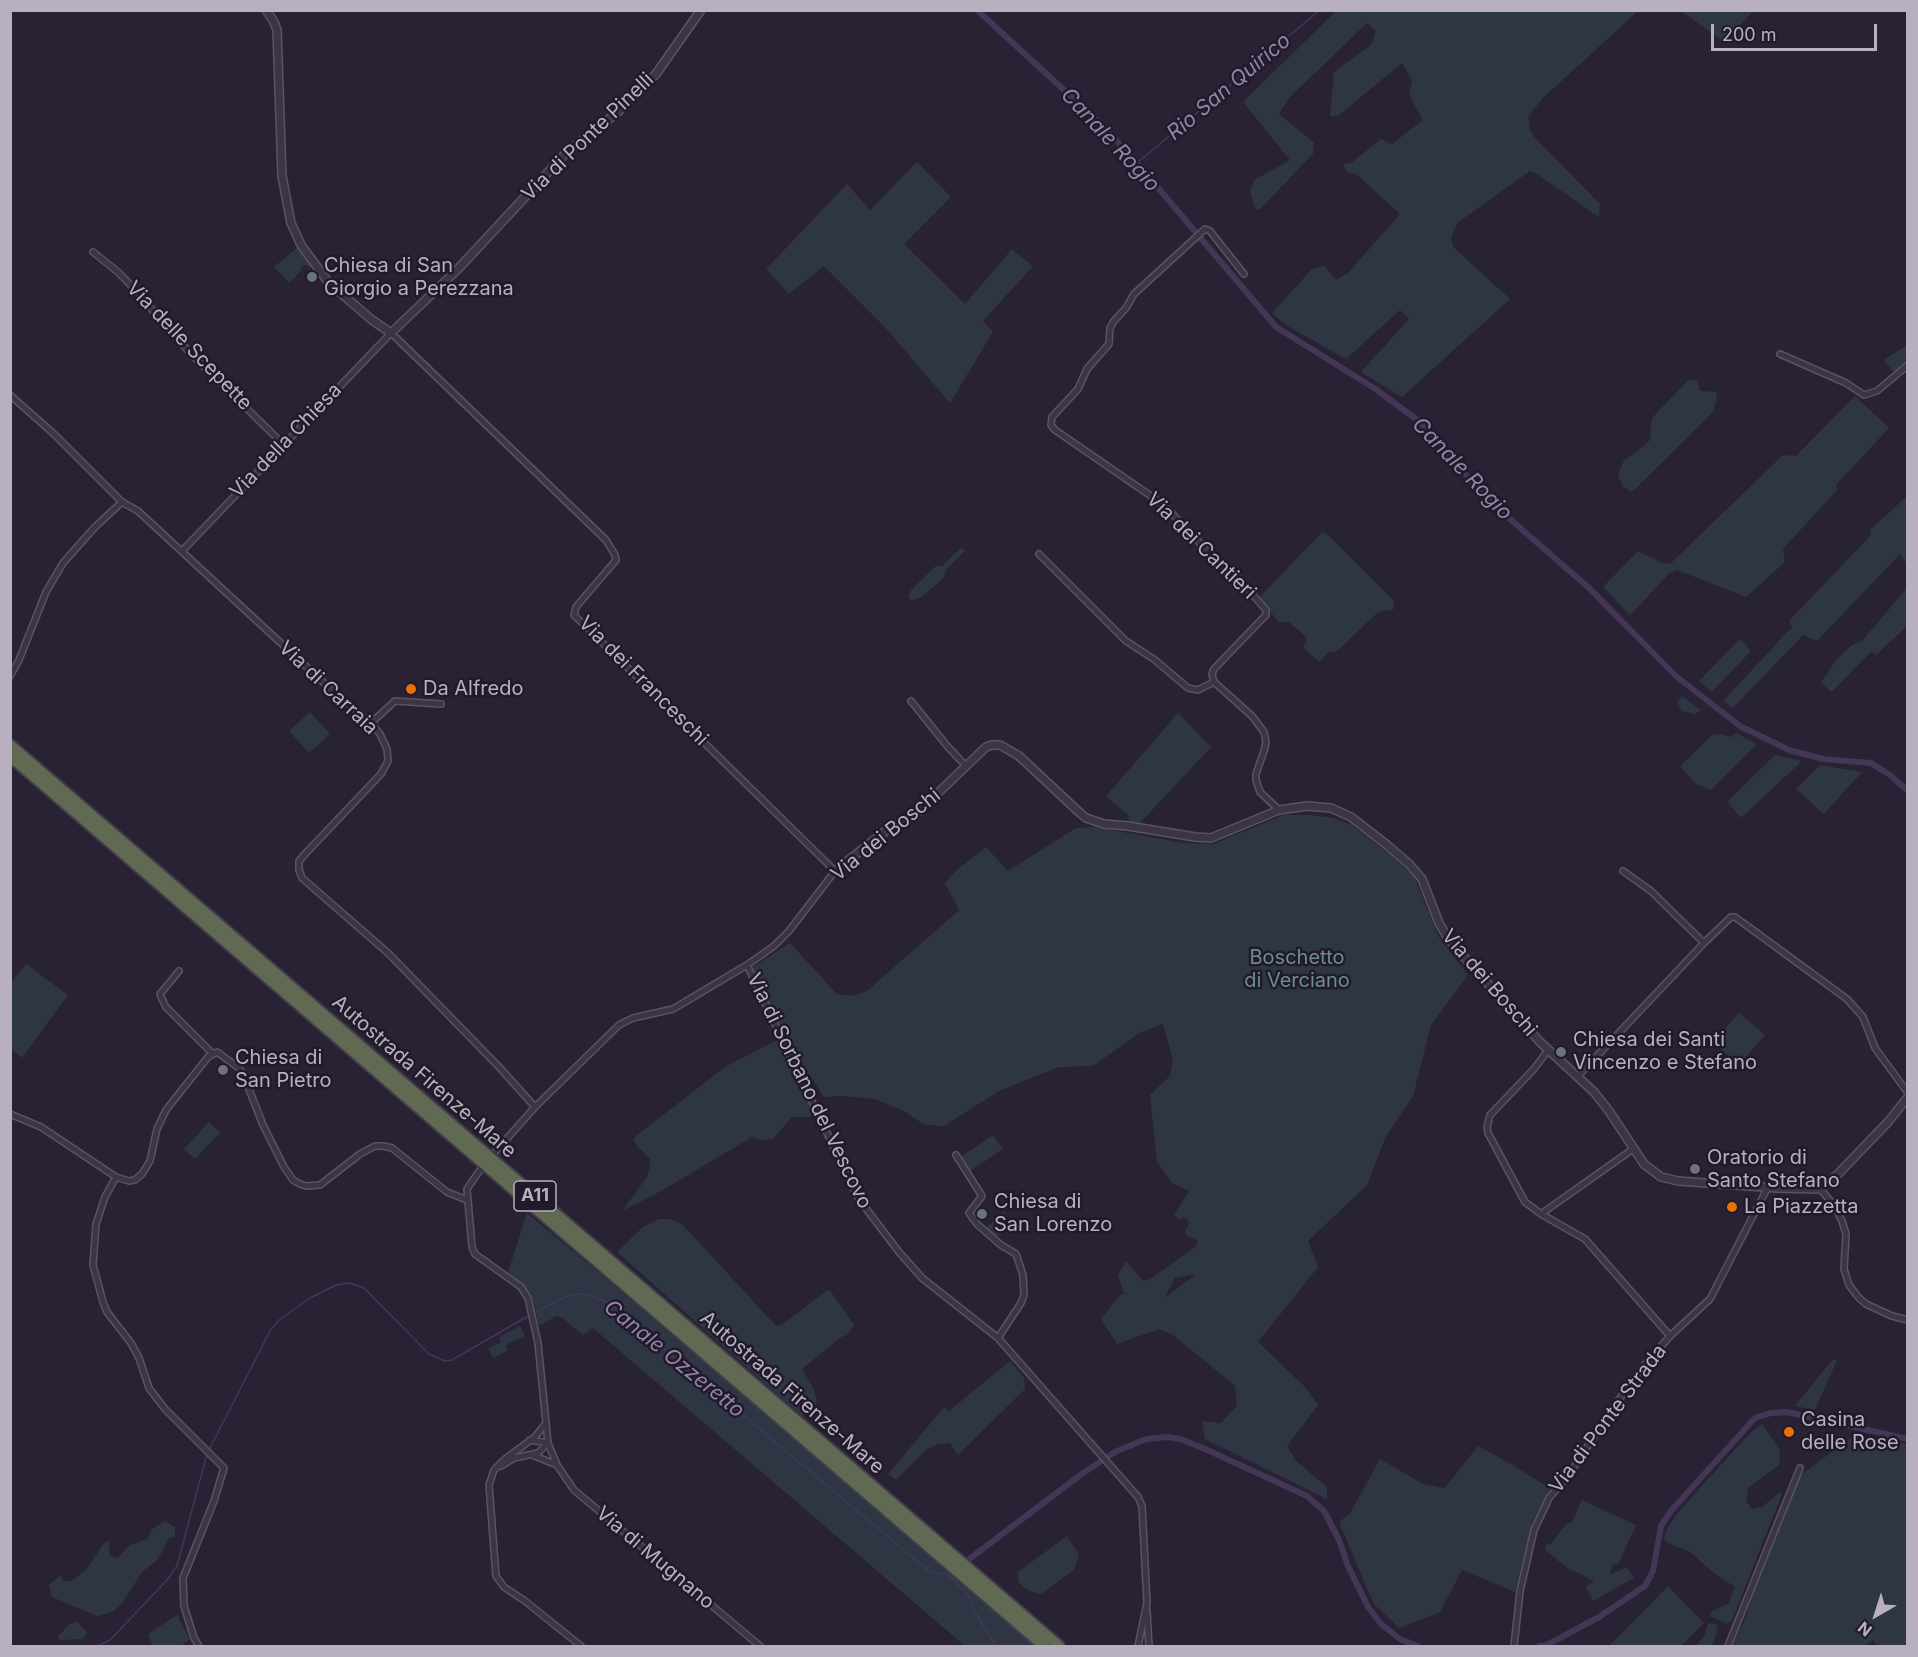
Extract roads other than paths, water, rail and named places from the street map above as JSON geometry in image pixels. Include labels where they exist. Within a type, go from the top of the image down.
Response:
[{"type":"highway","name":"Autostrada Firenze-Mare","points":[[10,745],[1059,1647]]},
{"type":"highway","name":"Autostrada Firenze-Mare","points":[[10,756],[1044,1647]]},
{"type":"street","points":[[266,10],[277,30],[282,176],[291,224],[301,245],[330,283],[372,320],[391,333]]},
{"type":"street","name":"Via di Ponte Pinelli","points":[[391,333],[457,270],[566,153],[619,111],[656,74],[701,10]]},
{"type":"street","name":"Via dei Cantieri","points":[[1214,682],[1212,674],[1214,669],[1266,615],[1266,610],[1240,580],[1211,555],[1164,505],[1051,425],[1053,417],[1078,389],[1087,369],[1109,344],[1110,328],[1134,294],[1205,229],[1210,231],[1244,274]]},
{"type":"street","name":"Via delle Scepette","points":[[93,252],[125,279],[192,354],[283,444]]},
{"type":"street","name":"Via della Chiesa","points":[[182,551],[391,333]]},
{"type":"street","name":"Via dei Franceschi","points":[[391,333],[606,540],[616,560],[576,607],[574,615],[835,871]]},
{"type":"street","points":[[1780,354],[1846,383],[1864,394],[1877,392],[1908,365]]},
{"type":"street","name":"Via di Carraia","points":[[10,395],[54,434],[122,502],[138,511],[336,695],[371,723],[380,734],[387,749],[388,761],[381,774],[299,861],[302,878],[388,953],[535,1107]]},
{"type":"street","points":[[10,676],[19,660],[46,592],[63,563],[95,527],[122,502]]},
{"type":"street","points":[[1039,554],[1117,634],[1155,660],[1188,688],[1198,690],[1214,682],[1252,716],[1264,732],[1266,741],[1256,780],[1260,792],[1279,810]]},
{"type":"street","points":[[371,723],[395,700],[441,704]]},
{"type":"street","points":[[910,701],[966,766]]},
{"type":"street","name":"Via dei Boschi","points":[[495,1152],[535,1107],[620,1025],[633,1018],[673,1009],[747,965],[774,946],[789,931],[835,871],[888,828],[915,815],[986,747],[1000,745],[1019,756],[1086,818],[1104,824],[1195,837],[1211,837],[1279,810],[1306,806],[1331,808],[1351,817],[1387,845],[1422,879],[1439,923],[1449,940],[1548,1050],[1578,1076],[1609,1111],[1633,1149],[1653,1172],[1670,1179],[1768,1187]]},
{"type":"street","points":[[1623,870],[1651,891],[1704,943]]},
{"type":"street","points":[[1578,1076],[1704,943],[1731,918],[1742,922],[1847,999],[1863,1017],[1875,1048],[1908,1093]]},
{"type":"street","name":"Via di Sorbano del Vescovo","points":[[747,965],[858,1198],[922,1278],[998,1338],[1138,1497],[1142,1506],[1147,1603],[1138,1647]]},
{"type":"street","points":[[179,970],[160,994],[166,1007],[213,1053],[221,1053],[243,1074],[262,1125],[293,1180],[306,1186],[320,1185],[360,1154],[375,1146],[392,1148],[447,1192],[467,1200],[467,1189],[480,1170]]},
{"type":"street","points":[[1548,1050],[1534,1069],[1490,1115],[1488,1133],[1525,1202],[1541,1214],[1585,1239],[1670,1336]]},
{"type":"street","points":[[10,1114],[42,1128],[116,1177],[129,1181],[135,1180],[150,1161],[157,1129],[166,1110],[213,1053]]},
{"type":"street","points":[[1768,1187],[1820,1189],[1838,1174],[1888,1122],[1908,1097]]},
{"type":"street","points":[[1541,1214],[1633,1149]]},
{"type":"street","points":[[956,1155],[982,1196],[969,1213],[978,1225],[1016,1254],[1023,1275],[1024,1295],[1021,1303],[998,1338]]},
{"type":"street","points":[[116,1177],[105,1197],[96,1224],[92,1255],[96,1284],[107,1312],[131,1343],[139,1358],[149,1388],[165,1408],[213,1455],[224,1470],[183,1578],[184,1606],[199,1647]]},
{"type":"street","name":"Via di Ponte Strada","points":[[1515,1644],[1520,1591],[1534,1530],[1549,1498],[1568,1476],[1643,1366],[1670,1336],[1710,1299],[1768,1187]]},
{"type":"street","points":[[1820,1189],[1834,1205],[1842,1221],[1845,1234],[1844,1269],[1849,1285],[1866,1304],[1892,1316],[1908,1320]]},
{"type":"street","name":"Via di Mugnano","points":[[467,1200],[472,1247],[475,1254],[521,1287],[532,1307],[548,1443],[557,1465],[574,1490],[760,1647]]},
{"type":"street","points":[[546,1424],[494,1470],[489,1485],[496,1576],[504,1587],[525,1601],[581,1647]]},
{"type":"street","points":[[530,1440],[548,1443]]},
{"type":"street","points":[[494,1470],[514,1458],[538,1453],[548,1443]]},
{"type":"street","points":[[531,1455],[557,1465]]},
{"type":"street","points":[[1728,1647],[1800,1468]]},
{"type":"street","points":[[1147,1603],[1149,1647]]},
{"type":"waterway","name":"Canale Rogio","points":[[977,10],[1101,124],[1137,163],[1276,327],[1374,388],[1416,419],[1449,453],[1479,492],[1589,588],[1677,677],[1740,726],[1789,750],[1823,759],[1871,763],[1890,775],[1908,791]]},
{"type":"waterway","name":"Rio San Quirico","points":[[1137,163],[1320,10]]},
{"type":"waterway","name":"Canale Ozzeretto","points":[[209,1450],[270,1331],[279,1320],[310,1298],[336,1285],[350,1283],[364,1288],[429,1354],[445,1361],[452,1360],[530,1315]]},
{"type":"waterway","name":"Canale Ozzeretto","points":[[534,1313],[571,1295],[581,1294],[598,1298],[612,1305],[930,1572],[942,1574],[949,1572]]},
{"type":"waterway","name":"Canale Ozzeretto","points":[[1539,1646],[1545,1646],[1599,1617],[1645,1586],[1653,1571],[1661,1526],[1671,1511],[1755,1418],[1771,1413],[1787,1412],[1908,1439]]},
{"type":"waterway","name":"Canale Ozzeretto","points":[[968,1560],[1083,1473],[1115,1452],[1146,1439],[1168,1437],[1180,1439],[1307,1496],[1324,1511],[1368,1607],[1381,1624],[1400,1639],[1418,1646]]},
{"type":"waterway","name":"Canale Ozzeretto","points":[[97,1646],[110,1640],[167,1580],[177,1566],[207,1454]]},
{"type":"waterway","points":[[947,1574],[968,1594],[974,1611],[996,1646]]},
{"type":"place","name":"Chiesa di San Giorgio a Perezzana","points":[[312,277]]},
{"type":"place","name":"Da Alfredo","points":[[411,689]]},
{"type":"place","name":"Chiesa dei Santi Vincenzo e Stefano","points":[[1561,1052]]},
{"type":"place","name":"Chiesa di San Pietro","points":[[223,1070]]},
{"type":"place","name":"Oratorio di Santo Stefano","points":[[1695,1169]]},
{"type":"place","name":"La Piazzetta","points":[[1732,1207]]},
{"type":"place","name":"Chiesa di San Lorenzo","points":[[982,1214]]},
{"type":"place","name":"Casina delle Rose","points":[[1789,1432]]},
{"type":"park label","name":"Boschetto di Verciano","points":[[1297,970]]}]
